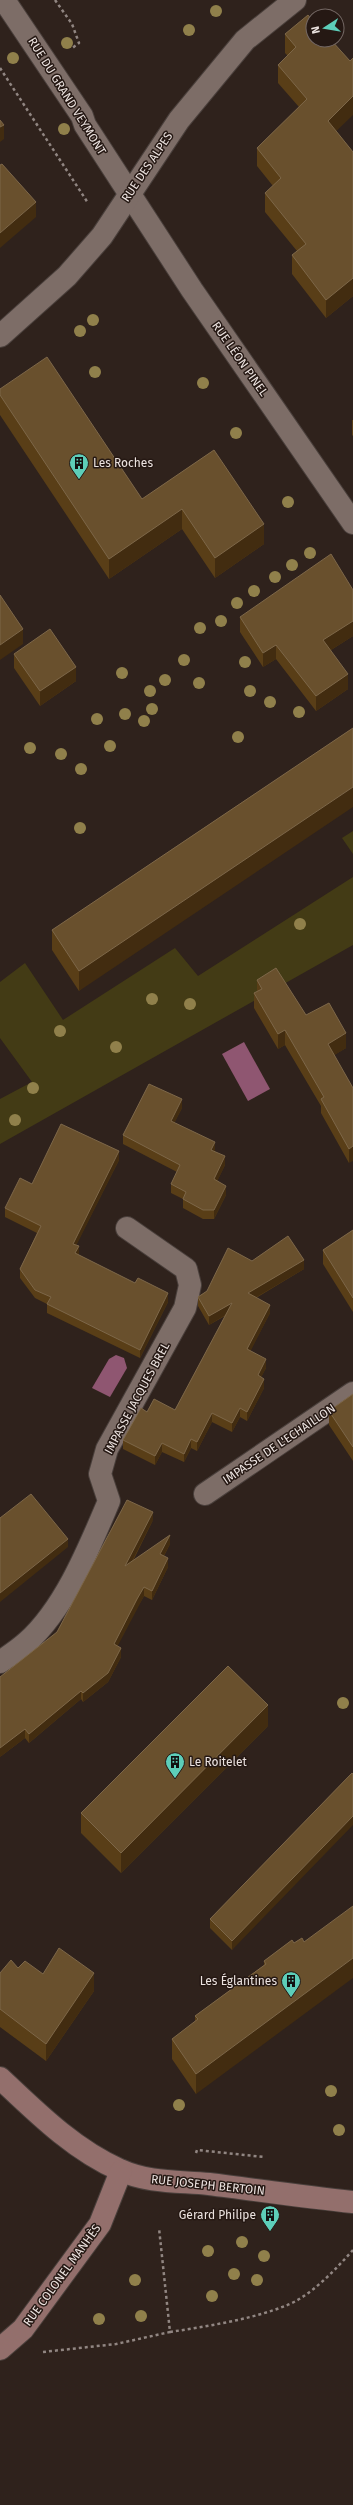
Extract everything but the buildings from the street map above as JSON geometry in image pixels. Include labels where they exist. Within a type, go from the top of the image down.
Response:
[{"type":"street","name":"RUE DU GRAND VEYMONT","points":[[4,0],[50,66],[128,194]]},
{"type":"street","name":"RUE DES ALPES","points":[[0,336],[67,276],[102,236],[128,194],[179,120],[245,40],[295,0]]},
{"type":"street","name":"RUE LÉON PINEL","points":[[128,194],[353,523]]},
{"type":"street","name":"IMPASSE JACQUES BREL","points":[[0,1662],[28,1642],[54,1608],[79,1570],[109,1501],[100,1474],[107,1449],[185,1308],[190,1285],[186,1269],[127,1228]]},
{"type":"street","name":"IMPASSE DE L'ECHAILLON","points":[[205,1494],[353,1393]]},
{"type":"street","name":"RUE JOSEPH BERTOIN","points":[[0,2078],[37,2113],[75,2143],[121,2171],[158,2182],[194,2183],[353,2202]]},
{"type":"street","name":"RUE COLONEL MANHÈS","points":[[0,2349],[23,2329],[100,2224],[121,2171]]},
{"type":"path","points":[[50,66],[79,43],[72,24],[55,0]]},
{"type":"path","points":[[0,68],[85,195],[102,236]]},
{"type":"path","points":[[159,2228],[170,2332]]},
{"type":"path","points":[[37,2355],[43,2352],[116,2344],[216,2324],[286,2306],[328,2277],[353,2250]]},
{"type":"shaded area","points":[[353,831],[353,854],[342,838]]},
{"type":"shaded area","points":[[353,877],[353,945],[0,1144],[0,1099],[32,1082],[0,1038],[0,982],[25,963],[63,1020],[175,948],[198,976]]},
{"type":"shaded area","points":[[244,1042],[270,1089],[248,1101],[222,1054]]},
{"type":"shaded area","points":[[116,1355],[124,1358],[127,1368],[110,1397],[92,1388],[109,1359]]},
{"type":"place","name":"Les Roches","points":[[79,480]]},
{"type":"place","name":"Le Roitelet","points":[[175,1779]]},
{"type":"place","name":"Les Églantines","points":[[291,1998]]},
{"type":"place","name":"Gérard Philipe","points":[[270,2232]]}]
